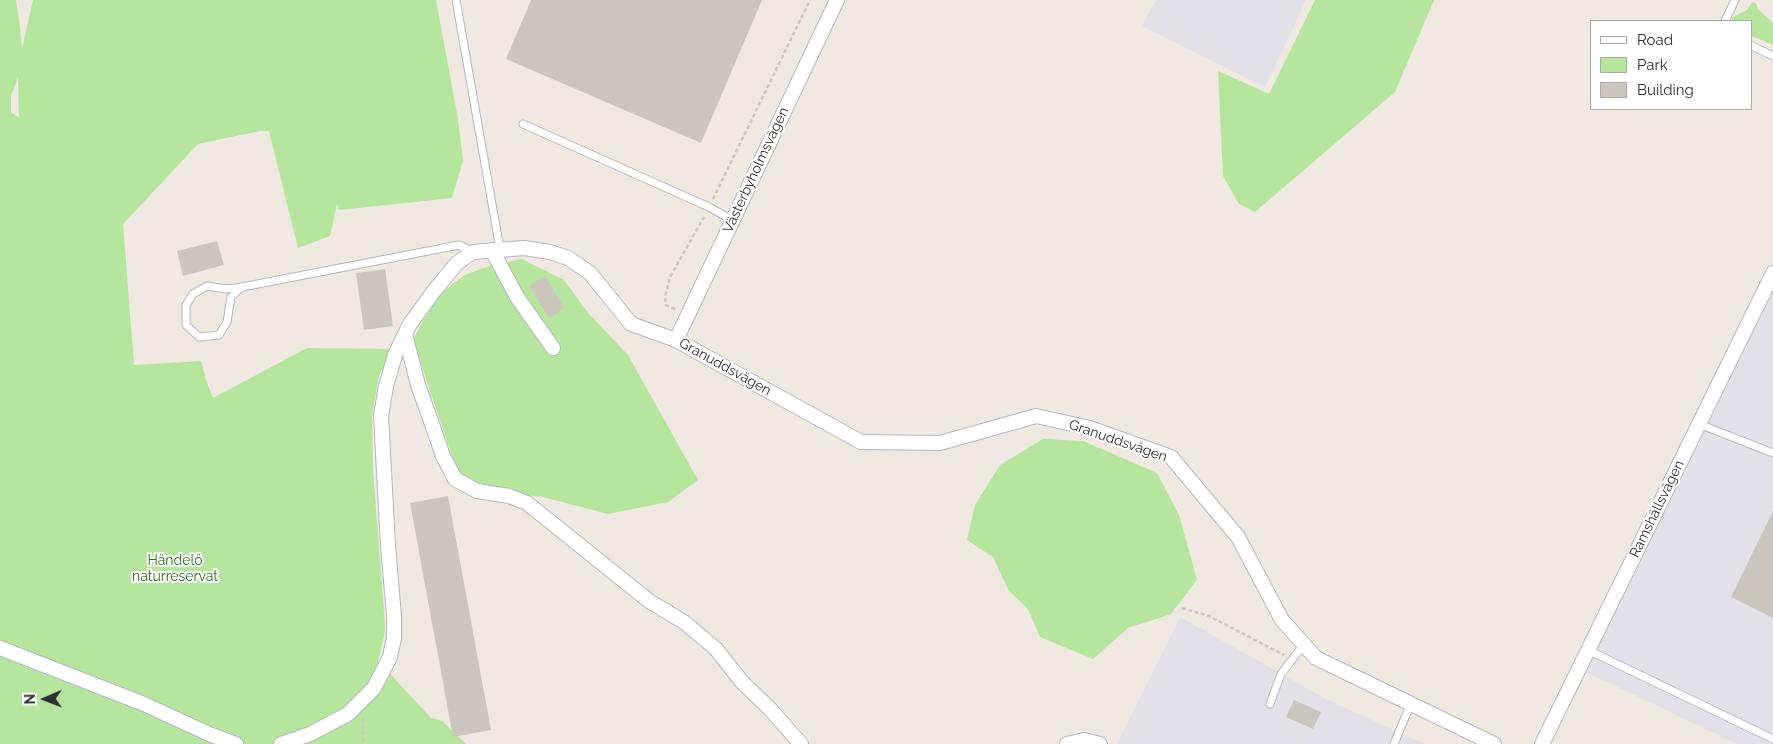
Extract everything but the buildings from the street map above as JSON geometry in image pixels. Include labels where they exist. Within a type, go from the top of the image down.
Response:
[{"type":"street","name":"Västerbyholmsvägen","points":[[676,340],[837,0]]},
{"type":"street","name":"Granuddsvägen","points":[[473,252],[524,248],[550,252],[568,258],[590,273],[630,324],[676,340],[860,442],[940,442],[1036,416],[1090,428],[1171,457],[1238,537],[1282,620],[1316,658],[1494,744]]},
{"type":"street","points":[[496,250],[517,297],[552,348]]},
{"type":"street","points":[[280,744],[310,734],[348,714],[374,688],[390,657],[394,638],[381,416],[386,386],[395,354],[410,324],[434,291],[458,263],[473,252]]},
{"type":"street","name":"Ramshällsvägen","points":[[1542,744],[1773,273]]},
{"type":"street","points":[[405,334],[418,385],[443,456],[455,479],[477,491],[509,496],[526,503],[649,601],[684,622],[716,649],[742,682],[770,709],[801,744]]},
{"type":"street","points":[[0,648],[144,704],[209,734],[236,744]]},
{"type":"street","points":[[1067,744],[1084,740],[1100,744]]},
{"type":"lane","points":[[456,0],[496,250]]},
{"type":"lane","points":[[1725,20],[1735,0]]},
{"type":"lane","points":[[1753,46],[1773,56]]},
{"type":"lane","points":[[523,124],[709,207],[732,220]]},
{"type":"lane","points":[[242,287],[231,297],[227,322],[219,335],[198,337],[186,325],[186,305],[193,294],[207,286],[226,289],[242,287],[459,245],[473,252]]},
{"type":"lane","points":[[1699,424],[1773,453]]},
{"type":"lane","points":[[1270,704],[1281,674],[1304,644]]},
{"type":"lane","points":[[1588,650],[1773,739]]},
{"type":"lane","points":[[1394,744],[1411,704]]},
{"type":"path","points":[[688,314],[666,304],[665,297],[670,277],[709,207],[810,0]]},
{"type":"path","points":[[1182,608],[1209,616],[1292,660]]},
{"type":"path","points":[[363,700],[363,744]]},
{"type":"shaded area","points":[[1156,0],[1306,0],[1265,87],[1142,26]]},
{"type":"shaded area","points":[[1773,291],[1773,744],[1737,744],[1584,671],[1721,392]]},
{"type":"shaded area","points":[[1180,617],[1330,701],[1425,744],[1117,744]]},
{"type":"green space","name":"Händelö naturreservat","points":[[0,0],[16,0],[22,49],[33,0],[436,0],[458,119],[463,161],[452,198],[339,210],[337,204],[330,236],[298,248],[269,131],[260,131],[198,144],[123,224],[134,365],[201,361],[213,398],[307,348],[392,348],[379,376],[372,416],[373,470],[385,625],[385,633],[378,661],[431,718],[442,721],[466,744],[0,744]],"holes":[[[18,77],[19,118],[11,112],[11,96]]]},
{"type":"green space","points":[[1315,0],[1434,0],[1395,92],[1255,212],[1239,204],[1223,176],[1218,71],[1269,94]]},
{"type":"green space","points":[[1752,2],[1756,3],[1758,9],[1773,23],[1773,45],[1753,36],[1753,20],[1732,20],[1733,17],[1747,10]]},
{"type":"green space","points":[[522,259],[564,280],[588,313],[628,355],[698,480],[668,502],[608,514],[543,497],[489,491],[461,476],[452,456],[413,340],[441,293],[465,275],[492,265]]},
{"type":"green space","points":[[1043,439],[1083,441],[1157,473],[1179,515],[1197,580],[1171,614],[1128,628],[1093,659],[1040,637],[1028,609],[1009,591],[993,557],[967,540],[975,505],[1000,465]]}]
